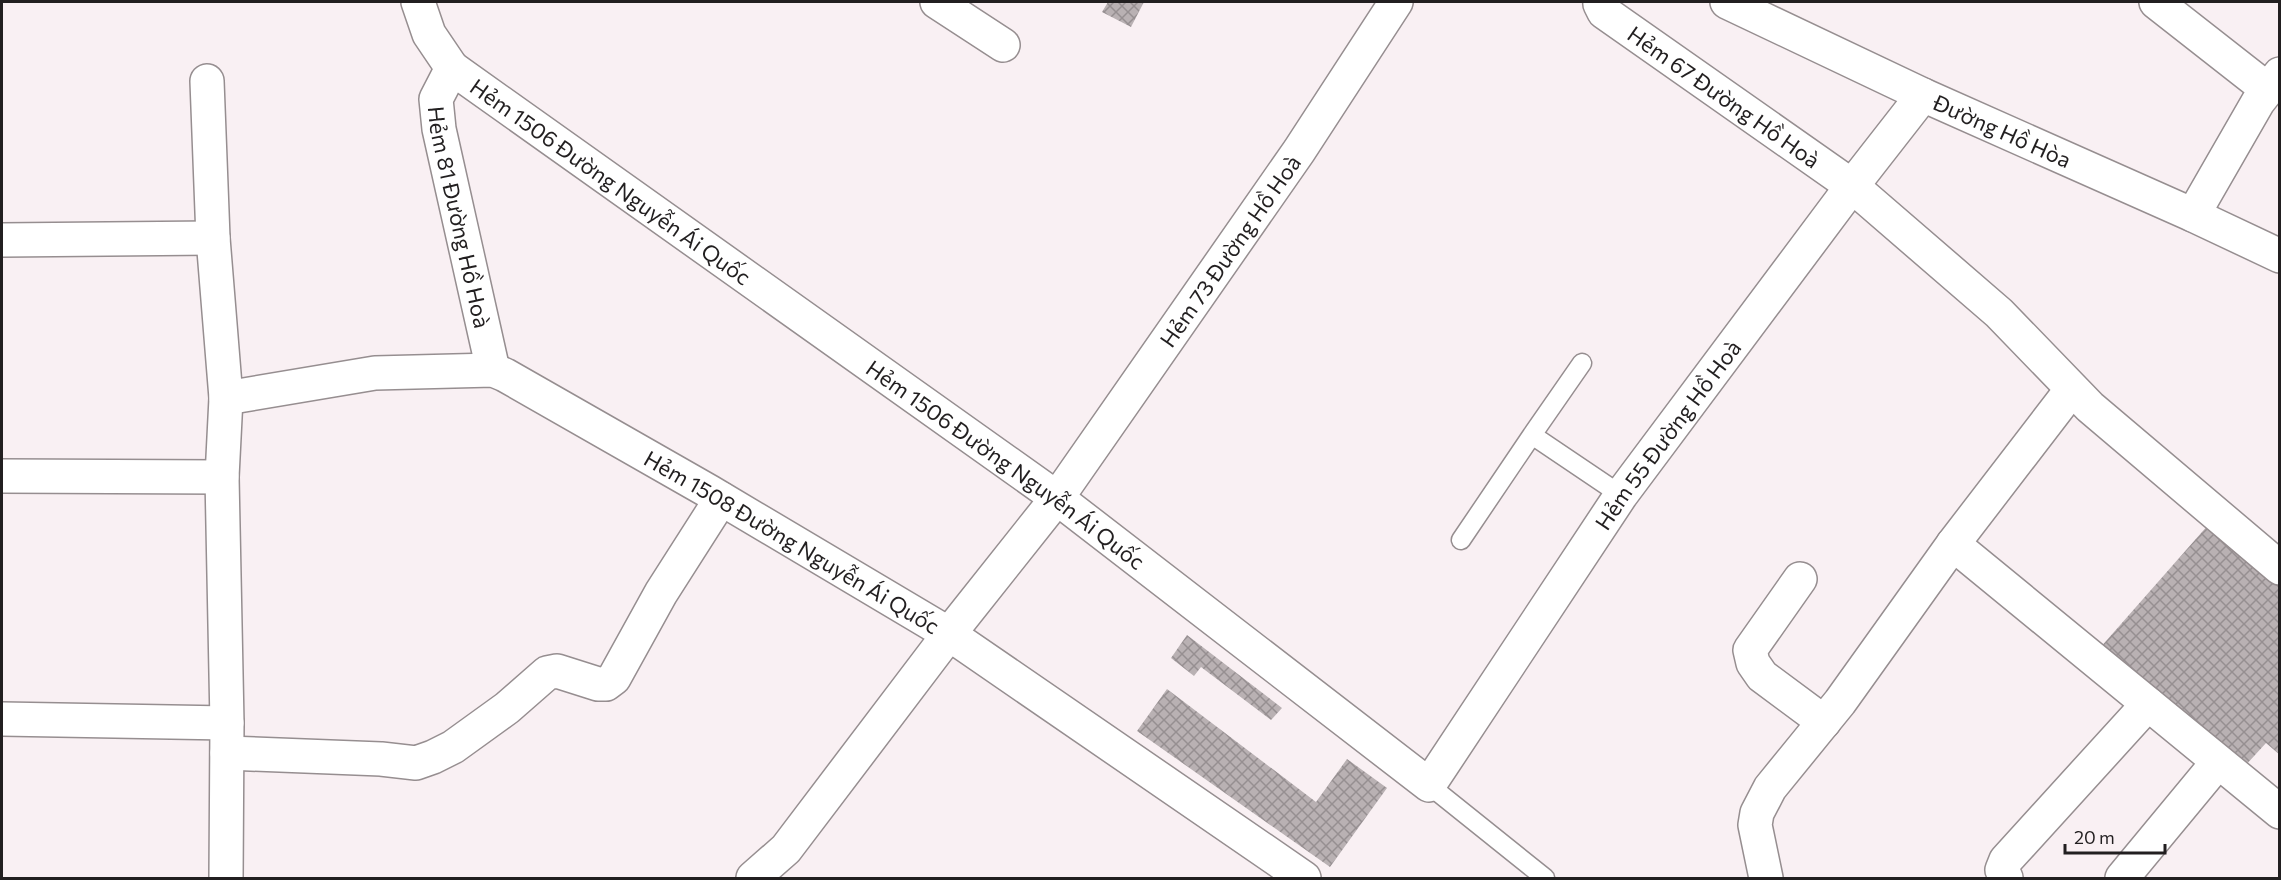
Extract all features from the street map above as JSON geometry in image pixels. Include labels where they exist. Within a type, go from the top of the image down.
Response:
[{"type":"street","points":[[417,2],[429,34],[452,68]]},
{"type":"street","points":[[937,2],[1002,45]]},
{"type":"street","name":"Hẻm 73 Đường Hồ Hoà","points":[[753,879],[786,849],[949,634],[1057,498],[1299,151],[1396,2]]},
{"type":"street","name":"Hẻm 67 Đường Hồ Hoà","points":[[1601,2],[1604,12],[1852,186],[1999,313],[2108,423],[2280,568]]},
{"type":"street","name":"Đường Hồ Hòa","points":[[1727,2],[1923,95],[2280,256]]},
{"type":"street","points":[[2156,2],[2273,82],[2193,215]]},
{"type":"street","name":"Hẻm 81 Đường Hồ Hoà","points":[[452,68],[436,99],[438,129],[493,370]]},
{"type":"street","name":"Hẻm 1506 Đường Nguyễn Ái Quốc","points":[[452,68],[1057,498],[1429,785]]},
{"type":"street","points":[[207,81],[213,238],[226,398],[222,477],[227,738],[226,879]]},
{"type":"street","name":"Hẻm 55 Đường Hồ Hoà","points":[[1429,785],[1621,495],[1852,186],[1923,95]]},
{"type":"street","points":[[2,240],[213,238]]},
{"type":"street","name":"Hẻm 1508 Đường Nguyễn Ái Quốc","points":[[226,398],[375,373],[493,370],[721,499],[949,634],[1304,879]]},
{"type":"street","points":[[1766,879],[1755,825],[1757,813],[1770,788],[1824,722],[1953,544],[2072,389]]},
{"type":"street","points":[[2,476],[222,477]]},
{"type":"street","points":[[2,720],[227,738],[416,763],[453,747],[507,708],[547,673],[557,671],[598,684],[606,684],[614,678],[661,593],[721,499]]},
{"type":"street","points":[[1953,544],[2280,812]]},
{"type":"street","points":[[1800,579],[1750,650],[1753,663],[1762,676],[1824,722]]},
{"type":"street","points":[[2006,879],[2002,870],[2006,860],[2148,704]]},
{"type":"street","points":[[2122,879],[2218,762]]},
{"type":"lane","points":[[1461,540],[1582,363]]},
{"type":"lane","points":[[1532,435],[1621,495]]},
{"type":"lane","name":"Hẻm 1506 Đường Nguyễn Ái Quốc","points":[[1429,785],[1545,879]]},
{"type":"building","points":[[1108,2],[1144,2],[1131,27],[1102,12]]},
{"type":"building","points":[[2209,524],[2280,585],[2280,755],[2266,743],[2244,767],[2099,649]]},
{"type":"building","points":[[1187,635],[1282,708],[1271,720],[1201,667],[1194,676],[1171,658]]},
{"type":"building","points":[[1167,689],[1316,802],[1347,759],[1387,788],[1330,867],[1137,731]]}]
